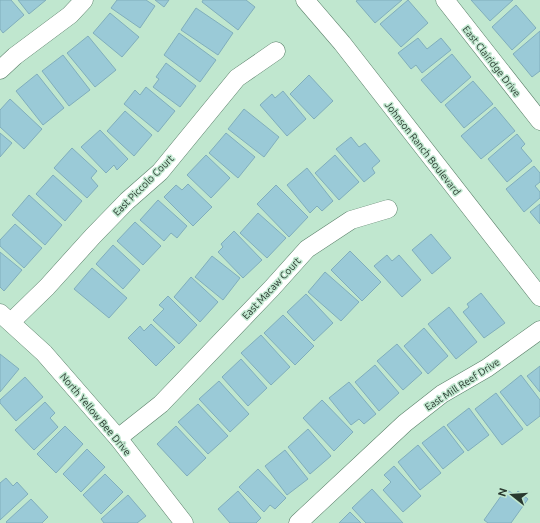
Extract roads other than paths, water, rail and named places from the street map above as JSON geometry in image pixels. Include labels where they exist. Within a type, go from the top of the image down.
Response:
[{"type":"street","points":[[0,70],[15,56],[70,15],[84,0]]},
{"type":"street","name":"Johnson Ranch Boulevard","points":[[304,0],[342,43],[540,297]]},
{"type":"street","name":"East Clairidge Drive","points":[[445,0],[540,121]]},
{"type":"street","name":"East Piccolo Court","points":[[5,317],[47,287],[122,206],[160,172],[237,78],[276,51]]},
{"type":"street","name":"East Macaw Court","points":[[118,438],[161,404],[272,288],[307,249],[351,220],[388,209]]},
{"type":"street","name":"North Yellow Bee Drive","points":[[5,317],[44,353],[118,438],[184,523]]},
{"type":"street","name":"East Mill Reef Drive","points":[[298,523],[405,423],[442,394],[487,368],[540,330]]}]
